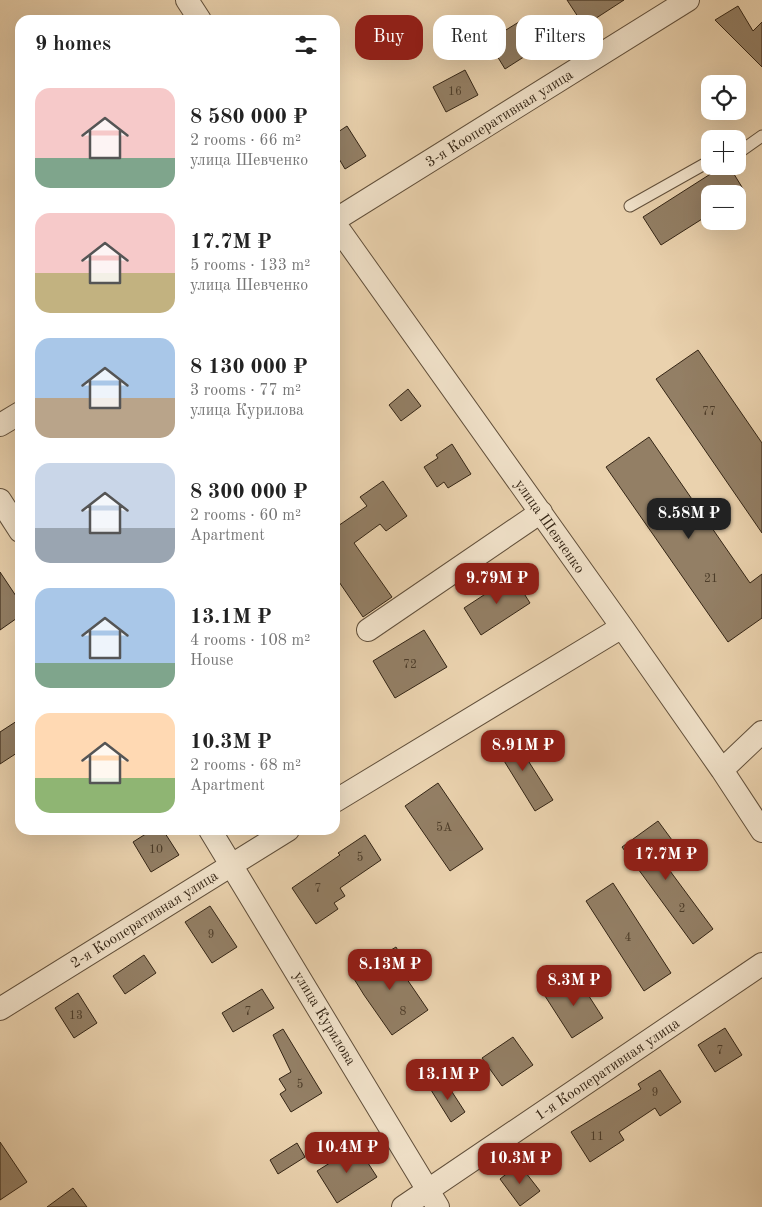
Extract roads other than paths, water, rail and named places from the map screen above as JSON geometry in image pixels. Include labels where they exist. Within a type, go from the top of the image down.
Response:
[{"type":"street","points":[[187,0],[197,15]]},
{"type":"street","name":"3-я Кооперативная улица","points":[[340,219],[688,0]]},
{"type":"street","name":"улица Шевченко","points":[[340,229],[622,627],[722,770],[762,831]]},
{"type":"street","points":[[0,425],[15,416]]},
{"type":"street","points":[[0,500],[15,523]]},
{"type":"street","points":[[368,630],[540,512]]},
{"type":"street","points":[[340,799],[622,627]]},
{"type":"street","points":[[722,770],[762,732]]},
{"type":"street","name":"улица Курилова","points":[[213,835],[433,1199]]},
{"type":"street","name":"2-я Кооперативная улица","points":[[0,1009],[280,835]]},
{"type":"street","name":"1-я Кооперативная улица","points":[[403,1207],[433,1199],[762,964]]},
{"type":"lane","points":[[746,147],[762,136]]},
{"type":"lane","points":[[630,206],[701,166]]}]
